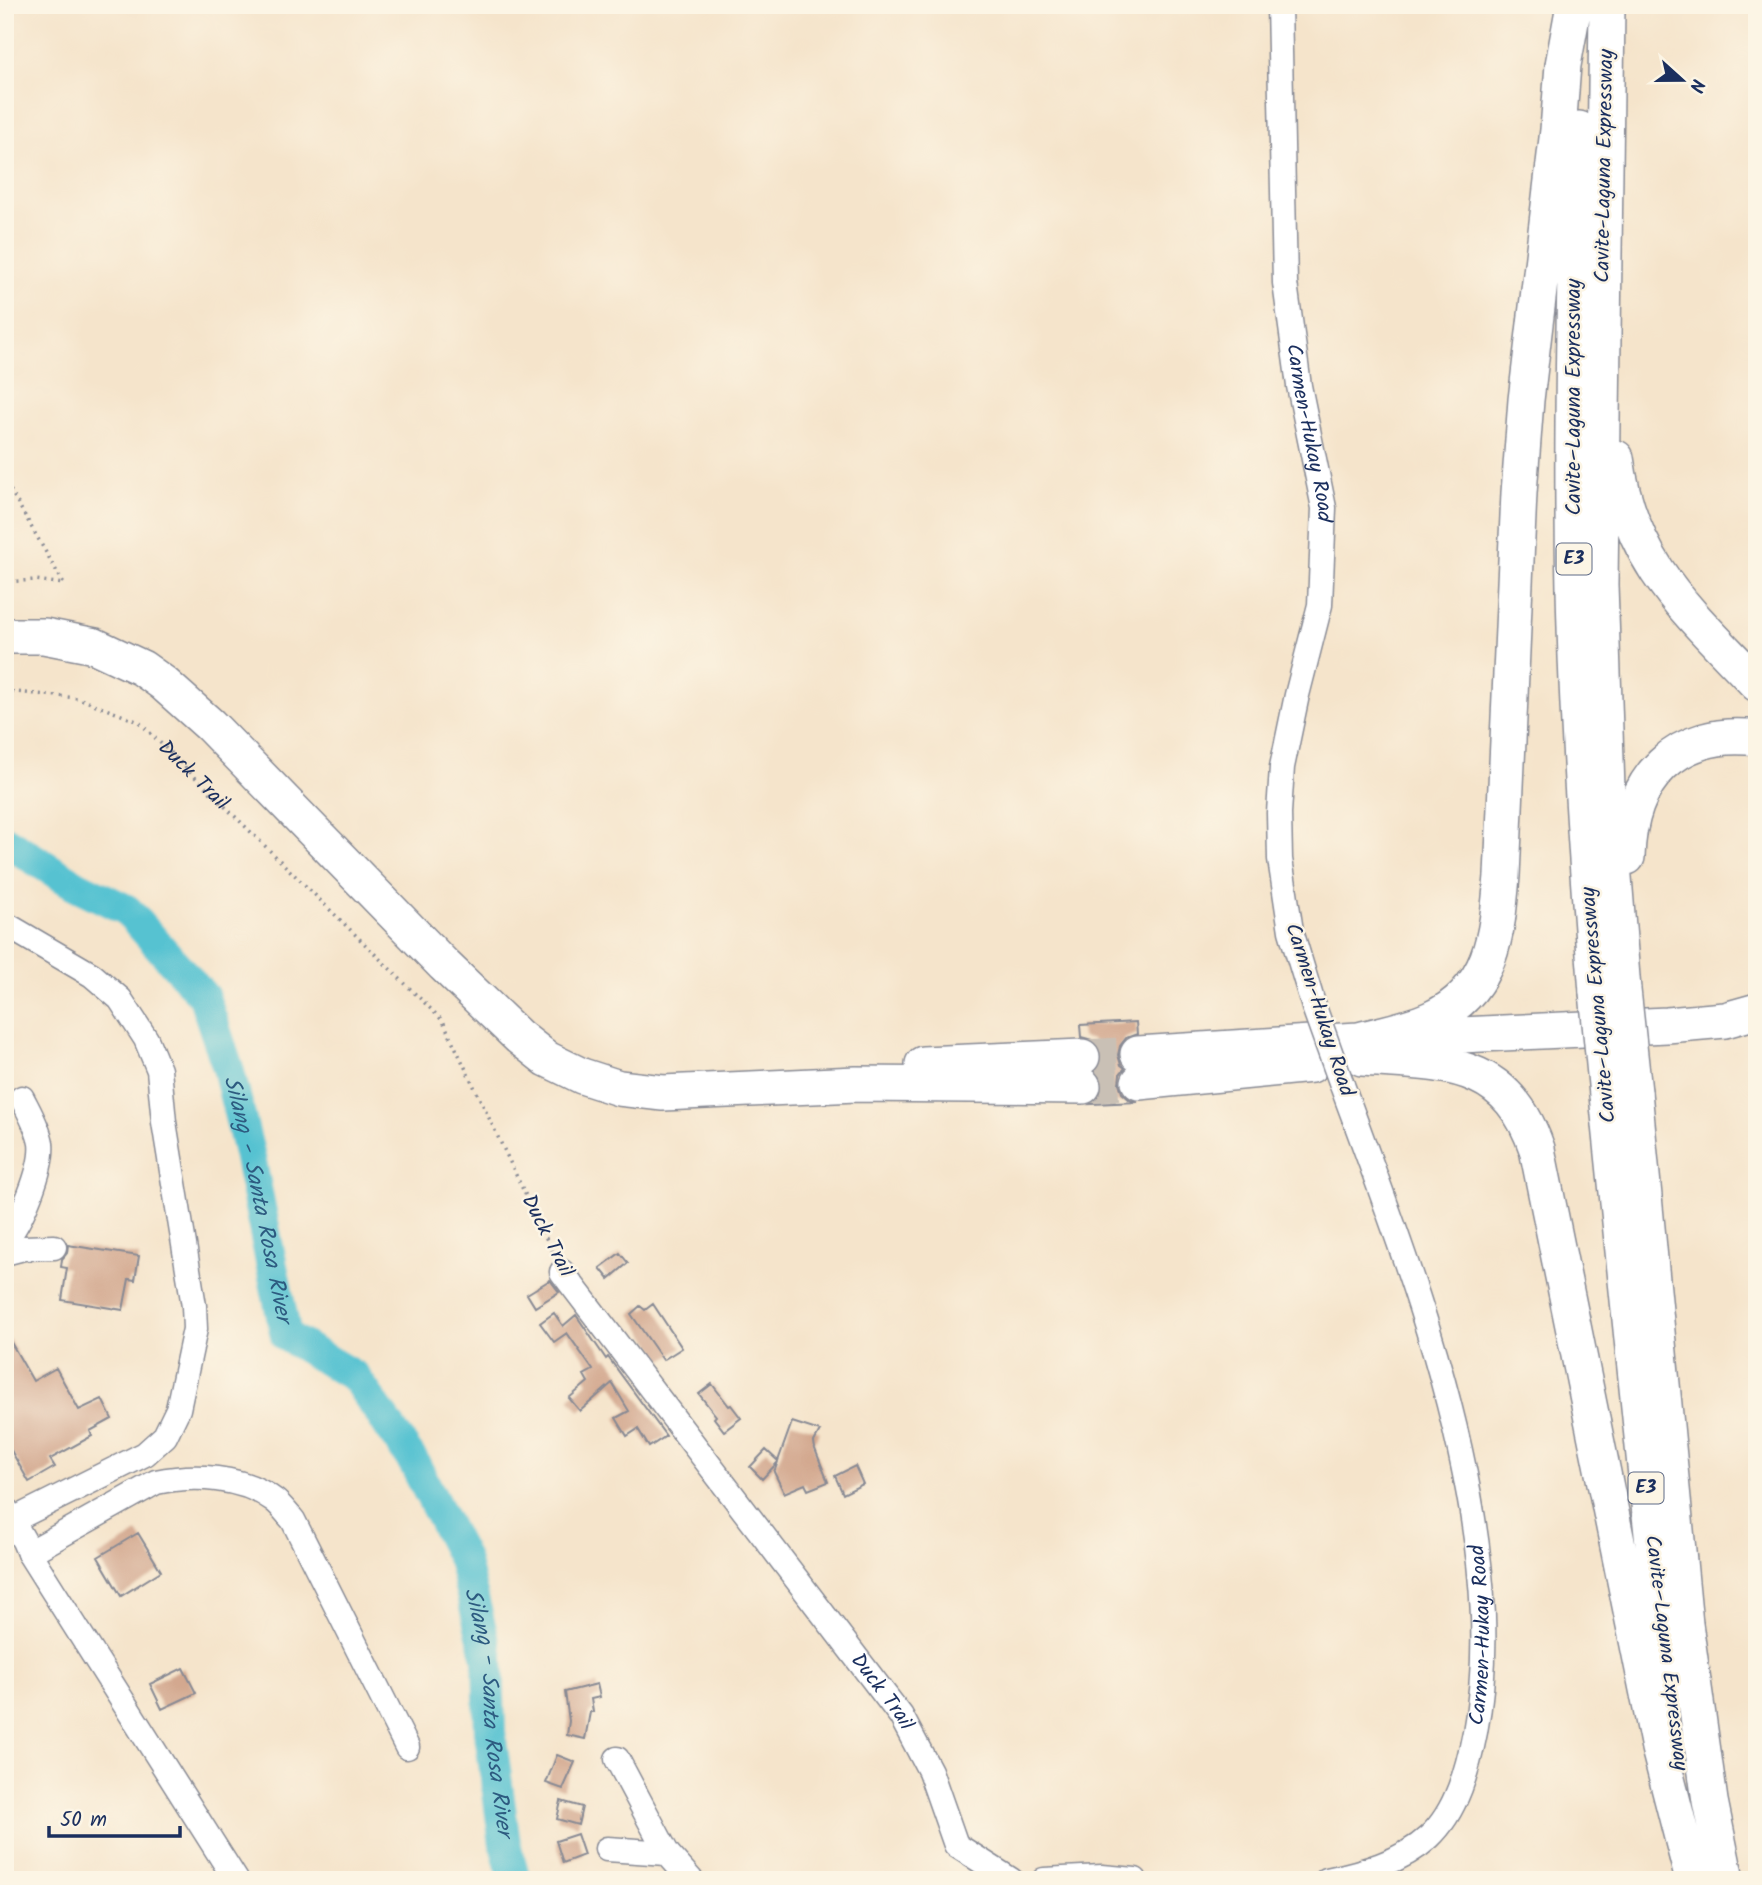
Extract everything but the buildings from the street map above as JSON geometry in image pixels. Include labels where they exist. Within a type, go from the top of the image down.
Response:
[{"type":"highway","name":"Cavite-Laguna Expressway","points":[[1576,5],[1579,126]]},
{"type":"highway","points":[[1354,1061],[1456,1004],[1478,979],[1486,965],[1497,927],[1502,876],[1518,507],[1526,400],[1559,130],[1563,65],[1576,5]]},
{"type":"highway","name":"Cavite-Laguna Expressway","points":[[1602,327],[1607,5]]},
{"type":"highway","name":"Cavite–Laguna Expressway","points":[[1579,126],[1574,292],[1574,588],[1586,851],[1610,991],[1685,1624],[1710,1801],[1726,1880]]},
{"type":"highway","points":[[1602,327],[1616,462],[1625,506],[1633,526],[1655,570],[1672,592],[1757,684]]},
{"type":"highway","name":"Cavite–Laguna Expressway","points":[[1602,327],[1600,585],[1612,858],[1610,991]]},
{"type":"highway","points":[[5,621],[34,619],[68,622],[125,641],[170,667],[212,703],[526,1021],[557,1045],[578,1056],[618,1070],[639,1074],[685,1076],[991,1060],[1082,1072],[663,1093],[619,1088],[582,1076],[547,1059],[519,1037],[444,965],[210,726],[163,683],[142,668],[95,646],[71,639],[5,636]]},
{"type":"highway","points":[[1610,991],[1629,830],[1639,797],[1658,768],[1686,747],[1735,736],[1757,738]]},
{"type":"highway","points":[[1139,1068],[1261,1072],[1725,1020],[1757,1011]]},
{"type":"highway","points":[[1354,1061],[1446,1051],[1681,1042],[1724,1037],[1757,1029]]},
{"type":"highway","points":[[1354,1061],[1442,1065],[1479,1075],[1508,1096],[1530,1126],[1537,1149],[1659,1748],[1696,1880]]},
{"type":"highway","name":"Cavite–Laguna Expressway","points":[[1621,1094],[1662,1640],[1696,1880]]},
{"type":"street","name":"Carmen-Hukay Road","points":[[1279,5],[1284,282],[1299,386],[1324,508],[1320,605],[1282,767],[1280,859],[1291,931],[1314,1007],[1354,1061],[1454,1417],[1483,1587],[1479,1709],[1462,1782],[1447,1815],[1429,1837],[1408,1853],[1386,1863],[1327,1880]]},
{"type":"street","points":[[5,923],[92,975],[120,999],[146,1039],[159,1070],[164,1122],[194,1306],[195,1329],[178,1409],[165,1436],[145,1454],[15,1529]]},
{"type":"street","points":[[5,1240],[20,1215],[39,1168],[41,1146],[36,1125],[22,1098]]},
{"type":"street","points":[[5,1253],[24,1248],[54,1247]]},
{"type":"street","name":"Duck Trail","points":[[562,1272],[901,1716],[930,1771],[956,1845],[1011,1880]]},
{"type":"street","points":[[15,1529],[174,1478],[230,1481],[252,1488],[275,1500],[293,1520],[407,1747]]},
{"type":"street","points":[[15,1529],[236,1880]]},
{"type":"street","points":[[617,1759],[667,1853],[691,1880]]},
{"type":"street","points":[[607,1849],[667,1853]]},
{"type":"street","points":[[1044,1880],[1102,1877],[1135,1880]]},
{"type":"path","points":[[5,119],[10,5]]},
{"type":"path","points":[[5,470],[8,486],[64,584],[35,580],[5,582]]},
{"type":"path","name":"Duck Trail","points":[[5,691],[78,698],[139,722],[443,1021],[562,1272]]},
{"type":"waterway","name":"Silang - Santa Rosa River","points":[[5,841],[74,884],[127,910],[204,997],[228,1068],[249,1153],[286,1336],[355,1377],[413,1461],[463,1559],[488,1658],[490,1733],[505,1844],[515,1880]]},
{"type":"tunnel","points":[[1082,1057],[1138,1054]]},
{"type":"tunnel","points":[[1083,1086],[1139,1082]]}]
